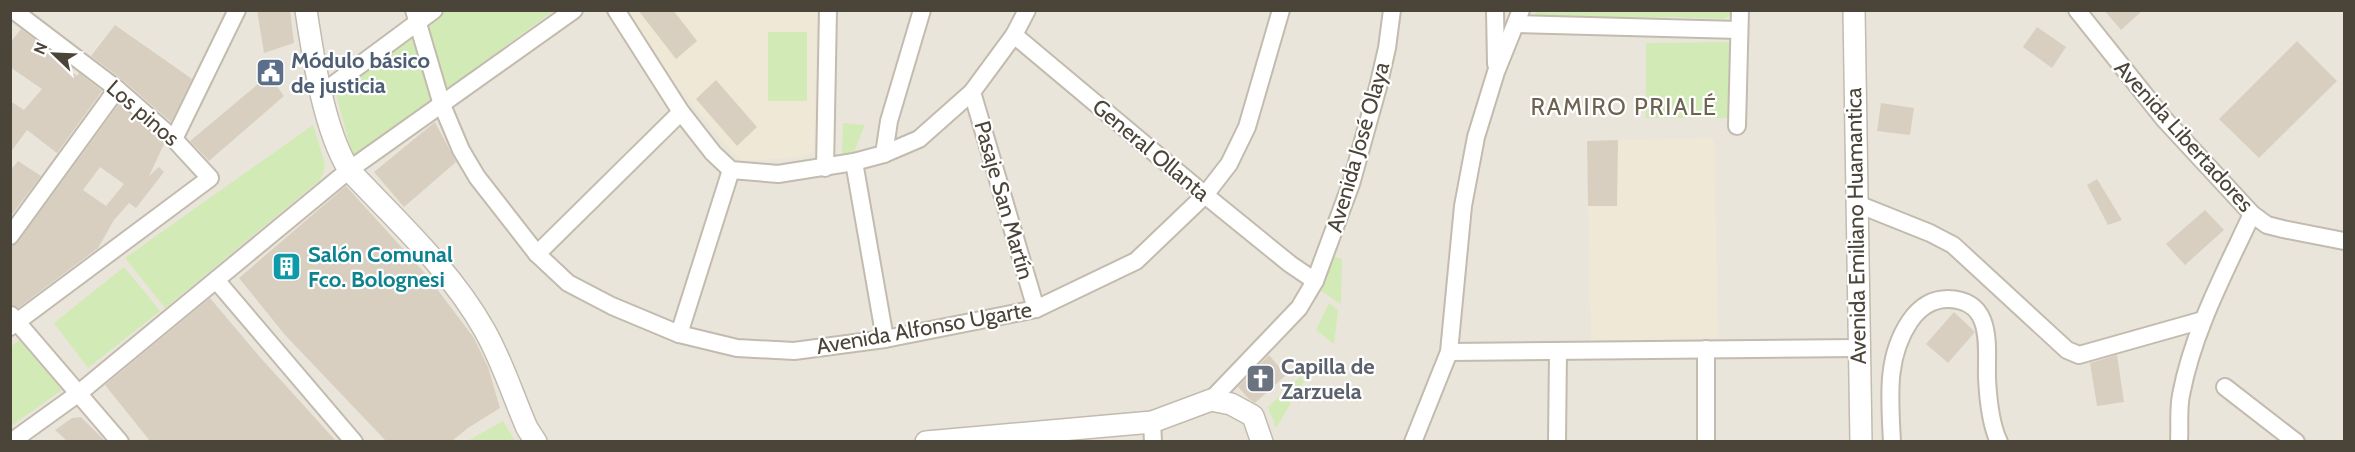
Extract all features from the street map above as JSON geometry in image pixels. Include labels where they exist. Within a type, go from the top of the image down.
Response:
[{"type":"street","points":[[174,139],[237,10]]},
{"type":"street","points":[[306,10],[313,59],[338,153],[349,170],[432,258],[470,306],[486,332],[527,428],[536,441]]},
{"type":"street","points":[[322,93],[416,17],[434,10]]},
{"type":"street","points":[[11,441],[79,393],[349,170],[574,10]]},
{"type":"street","points":[[616,10],[681,112],[713,153],[731,170],[778,174],[854,162],[884,154],[919,139],[972,92],[1014,35],[1027,10]]},
{"type":"street","points":[[825,168],[828,10]]},
{"type":"street","points":[[884,154],[889,121],[922,10]]},
{"type":"street","name":"Avenida Alfonso Ugarte","points":[[416,17],[442,105],[461,150],[477,177],[537,254],[568,283],[612,306],[679,334],[738,348],[794,351],[885,339],[1036,309],[1136,261],[1205,195],[1229,164],[1247,127],[1281,10]]},
{"type":"street","name":"Avenida José Olaya","points":[[1211,400],[1293,315],[1315,281],[1351,184],[1378,87],[1387,48],[1392,10]]},
{"type":"street","points":[[1495,10],[1496,72]]},
{"type":"street","points":[[1737,126],[1740,10]]},
{"type":"street","name":"Avenida Emiliano Huamantica","points":[[1854,10],[1855,203],[1861,441]]},
{"type":"street","name":"Avenida Libertadores","points":[[2077,10],[2164,119],[2252,214],[2267,225],[2344,241]]},
{"type":"street","name":"Los pinos","points":[[13,321],[210,178],[174,139],[117,89],[15,14]]},
{"type":"street","points":[[1413,441],[1449,352],[1463,206],[1476,137],[1496,72],[1518,17],[1739,30]]},
{"type":"street","name":"General Ollanta","points":[[1014,35],[1205,195],[1290,264],[1315,281]]},
{"type":"street","points":[[10,236],[117,89]]},
{"type":"street","name":"Pasaje San Martín","points":[[972,92],[1036,309]]},
{"type":"street","points":[[537,254],[681,112]]},
{"type":"street","points":[[854,162],[885,339]]},
{"type":"street","points":[[679,334],[731,170]]},
{"type":"street","points":[[1855,203],[1930,233],[1953,245],[2067,350],[2079,355],[2204,320]]},
{"type":"street","points":[[2179,441],[2181,397],[2192,353],[2204,320],[2252,214]]},
{"type":"street","points":[[216,280],[354,441]]},
{"type":"street","points":[[1892,441],[1890,388],[1895,352],[1911,319],[1924,306],[1945,299],[1954,299],[1971,305],[1979,312],[1986,328],[1992,417],[2000,441]]},
{"type":"street","points":[[13,321],[120,441]]},
{"type":"street","points":[[1449,352],[1858,348]]},
{"type":"street","points":[[1706,349],[1706,441]]},
{"type":"street","points":[[1557,441],[1558,351]]},
{"type":"street","points":[[2225,387],[2296,441]]},
{"type":"street","points":[[938,441],[1153,432],[1211,400],[1232,404],[1253,416],[1262,441]]},
{"type":"shaded area","points":[[11,11],[2344,11],[2344,441],[11,441]]},
{"type":"shaded area","points":[[628,11],[817,11],[814,151],[802,157],[740,161],[679,89]]},
{"type":"shaded area","points":[[1714,138],[1718,338],[1591,341],[1587,141]]},
{"type":"green space","points":[[1537,10],[1732,11],[1732,15],[1723,19],[1674,17],[1532,20]]},
{"type":"green space","points":[[443,11],[553,11],[446,90],[425,24]]},
{"type":"green space","points":[[414,32],[434,104],[353,158],[335,90]]},
{"type":"green space","points":[[768,32],[807,32],[807,101],[768,101]]},
{"type":"green space","points":[[1733,42],[1733,118],[1646,118],[1646,43]]},
{"type":"green space","points":[[843,123],[865,125],[853,154],[842,153]]},
{"type":"green space","points":[[313,125],[325,164],[320,180],[165,308],[125,258]]},
{"type":"green space","points":[[1333,256],[1342,259],[1341,304],[1318,289]]},
{"type":"green space","points":[[124,267],[160,311],[88,368],[54,323]]},
{"type":"green space","points":[[1329,303],[1338,310],[1334,344],[1316,330]]},
{"type":"green space","points":[[19,340],[62,390],[11,426],[11,347]]},
{"type":"green space","points":[[1300,377],[1304,381],[1276,428],[1268,407]]},
{"type":"green space","points":[[503,421],[515,441],[468,441]]},
{"type":"building","points":[[257,10],[290,10],[294,43],[264,53]]},
{"type":"building","points":[[638,10],[673,10],[697,41],[676,59]]},
{"type":"building","points":[[2104,10],[2143,10],[2121,30]]},
{"type":"building","points":[[115,25],[192,79],[171,122],[91,56]]},
{"type":"building","points":[[2037,27],[2066,47],[2052,68],[2023,47]]},
{"type":"building","points":[[21,29],[53,53],[51,56],[77,76],[79,73],[102,91],[57,153],[27,130],[10,153],[10,101],[24,110],[42,89],[10,67],[10,43]]},
{"type":"building","points":[[2297,41],[2337,81],[2259,158],[2219,119]]},
{"type":"building","points":[[269,75],[284,96],[209,161],[190,141]]},
{"type":"building","points":[[716,80],[757,127],[737,146],[696,99]]},
{"type":"building","points":[[1881,103],[1914,108],[1910,135],[1877,131]]},
{"type":"building","points":[[119,104],[164,144],[149,176],[159,167],[164,172],[136,208],[129,203],[114,220],[98,248],[18,308],[10,305],[10,246],[18,242]],"holes":[[[100,167],[124,184],[106,206],[83,190]]]},
{"type":"building","points":[[435,122],[456,162],[404,207],[374,172]]},
{"type":"building","points":[[1618,140],[1617,206],[1588,206],[1587,141]]},
{"type":"building","points":[[18,161],[41,176],[10,217],[10,171]]},
{"type":"building","points":[[2097,179],[2122,220],[2108,225],[2087,185]]},
{"type":"building","points":[[346,186],[425,273],[474,338],[488,367],[500,408],[452,441],[386,441],[285,335],[239,278]]},
{"type":"building","points":[[2205,210],[2224,230],[2185,265],[2166,244]]},
{"type":"building","points":[[210,298],[336,441],[150,441],[105,385]]},
{"type":"building","points":[[1954,312],[1975,332],[1948,363],[1926,344]]},
{"type":"building","name":"Capilla de Zarzuela","points":[[1269,355],[1286,375],[1255,403],[1238,387]]},
{"type":"building","points":[[2117,355],[2124,402],[2097,406],[2090,363]]},
{"type":"building","points":[[81,417],[105,441],[67,441],[55,430],[72,418]]},
{"type":"place","name":"Módulo básico de justicia","points":[[270,73]]},
{"type":"place","name":"Salón Comunal Fco. Bolognesi","points":[[287,267]]},
{"type":"place","name":"Capilla de Zarzuela","points":[[1260,379]]},
{"type":"district","name":"RAMIRO PRIALÉ","points":[[1624,106]]}]
